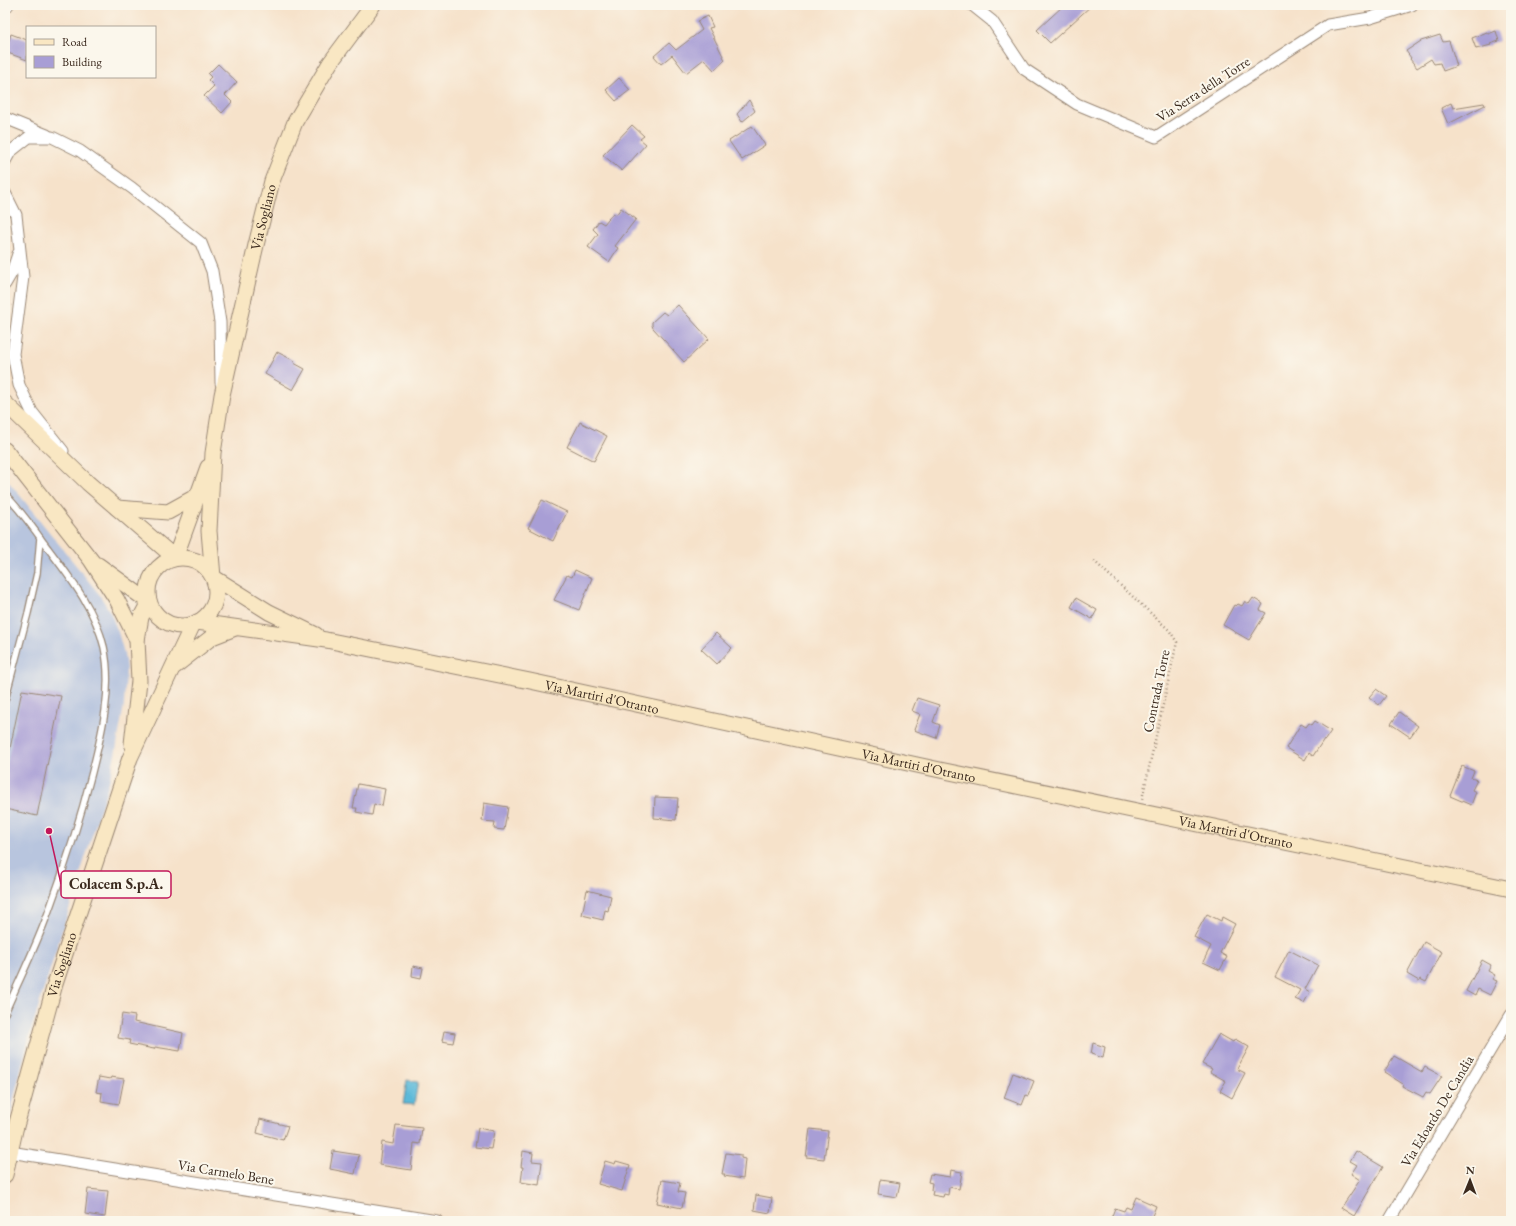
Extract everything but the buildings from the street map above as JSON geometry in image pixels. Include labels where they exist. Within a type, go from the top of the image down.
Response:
[{"type":"main road","name":"Via Sogliano","points":[[5,1175],[55,984],[130,758],[170,671],[195,623],[205,617],[212,608],[216,598],[210,531],[213,453],[222,395],[272,181],[295,122],[330,62],[373,5]]},
{"type":"main road","points":[[5,403],[88,483],[175,558],[186,558],[197,561],[206,568],[213,577]]},
{"type":"main road","points":[[5,450],[91,560],[117,600],[137,640]]},
{"type":"main road","name":"Via Sogliano","points":[[130,758],[139,681],[137,640],[141,617],[149,602],[148,591],[150,580],[156,570],[164,562],[175,558],[213,453]]},
{"type":"main road","points":[[118,508],[168,512],[197,496]]},
{"type":"main road","points":[[91,560],[149,602],[155,612],[163,620],[185,626],[195,623]]},
{"type":"main road","name":"Via Martiri d'Otranto","points":[[213,577],[269,612],[326,640]]},
{"type":"main road","name":"Via Martiri d'Otranto","points":[[195,623],[326,640],[530,681],[1139,812],[1511,889]]},
{"type":"main road","name":"Via Sogliano","points":[[170,671],[212,637],[235,628]]},
{"type":"street","points":[[5,8],[8,5]]},
{"type":"street","name":"Via Serra della Torre","points":[[972,5],[992,22],[1024,69],[1077,104],[1156,137],[1328,25],[1370,18],[1412,5]]},
{"type":"street","points":[[5,118],[52,137],[80,151],[132,188],[201,243],[212,270],[220,322],[220,369],[222,395]]},
{"type":"street","points":[[5,161],[10,152],[29,137],[52,137]]},
{"type":"street","points":[[5,193],[16,215],[20,248],[22,276],[13,354],[20,385],[32,412],[88,483]]},
{"type":"street","points":[[5,284],[12,272],[20,248]]},
{"type":"street","name":"Via Edoardo De Candia","points":[[1389,1221],[1511,1015]]},
{"type":"street","name":"Via Carmelo Bene","points":[[10,1152],[437,1221]]},
{"type":"lane","points":[[5,494],[62,567],[92,613],[104,647],[108,679],[100,738],[85,802],[48,914],[5,1013]]},
{"type":"lane","points":[[5,700],[37,573],[40,538]]},
{"type":"path","name":"Contrada Torre","points":[[1094,562],[1169,630],[1177,642],[1139,812]]},
{"type":"shaded area","points":[[5,477],[99,594],[110,612],[118,632],[124,653],[126,669],[124,705],[109,782],[32,1027],[5,1138]]},
{"type":"water","points":[[407,1080],[418,1082],[414,1105],[403,1104]]},
{"type":"place","name":"Colacem S.p.A.","points":[[49,831]]}]
